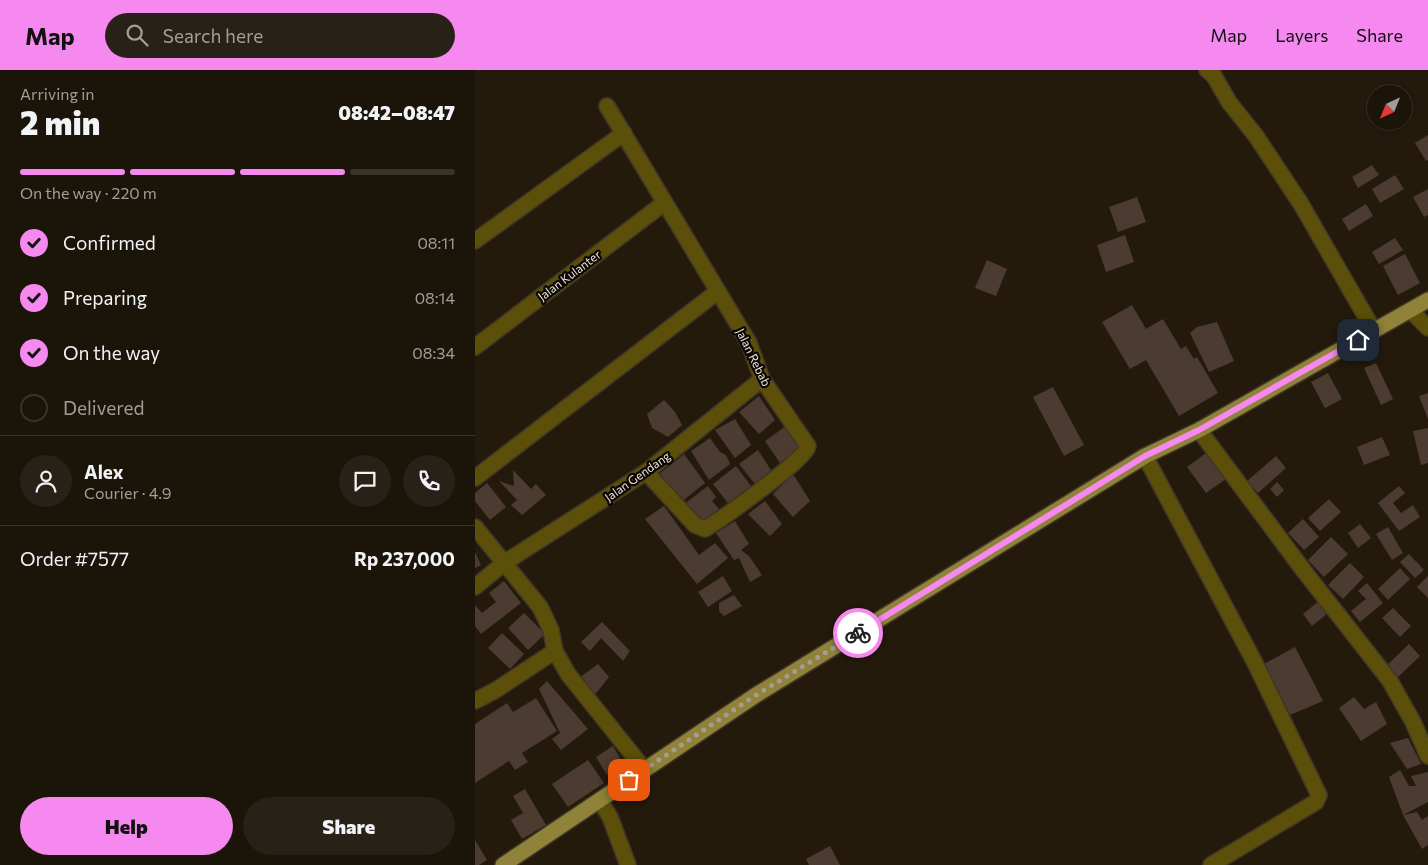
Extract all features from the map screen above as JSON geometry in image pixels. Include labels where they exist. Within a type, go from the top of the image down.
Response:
[{"type":"main road","points":[[503,865],[756,695],[1145,456],[1199,430],[1428,300]]},
{"type":"street","points":[[1207,70],[1214,76],[1229,102],[1256,136],[1292,190],[1374,331]]},
{"type":"street","name":"Jalan Rebab","points":[[607,106],[749,343],[762,379],[808,449],[770,483],[709,527],[701,529],[695,525],[646,472]]},
{"type":"street","points":[[475,241],[624,133]]},
{"type":"street","name":"Jalan Kulanter","points":[[475,347],[664,203]]},
{"type":"street","points":[[475,478],[717,292]]},
{"type":"street","points":[[1411,311],[1428,328]]},
{"type":"street","name":"Jalan Gendang","points":[[475,587],[504,564],[646,472],[762,379]]},
{"type":"street","points":[[1199,430],[1304,571],[1390,681],[1413,722],[1428,756]]},
{"type":"street","points":[[1145,456],[1255,663],[1319,795],[1316,802],[1211,865]]},
{"type":"street","points":[[475,527],[547,618],[555,651],[568,674],[644,769]]},
{"type":"street","points":[[475,701],[496,690],[555,651]]},
{"type":"street","points":[[600,801],[610,817],[628,865]]},
{"type":"building","points":[[1428,135],[1428,160],[1426,161],[1415,143]]},
{"type":"building","points":[[1372,165],[1379,175],[1358,188],[1352,177]]},
{"type":"building","points":[[1395,175],[1404,189],[1380,203],[1372,189]]},
{"type":"building","points":[[1428,189],[1428,215],[1424,217],[1413,197]]},
{"type":"building","points":[[1137,197],[1146,222],[1118,232],[1109,207]]},
{"type":"building","points":[[1366,204],[1373,216],[1349,231],[1342,219]]},
{"type":"building","points":[[1125,235],[1134,262],[1106,272],[1097,245]]},
{"type":"building","points":[[1395,238],[1403,250],[1379,264],[1372,252]]},
{"type":"building","points":[[1405,254],[1420,283],[1398,295],[1383,266]]},
{"type":"building","points":[[987,260],[1007,269],[996,296],[975,288]]},
{"type":"building","points":[[1132,305],[1146,329],[1163,319],[1181,349],[1186,346],[1194,359],[1197,357],[1218,393],[1179,416],[1146,360],[1130,369],[1102,322]]},
{"type":"building","points":[[1217,322],[1234,361],[1209,372],[1190,333],[1197,327]]},
{"type":"building","points":[[1376,363],[1393,399],[1381,405],[1364,368]]},
{"type":"building","points":[[1328,373],[1342,399],[1325,408],[1311,382]]},
{"type":"building","points":[[1053,387],[1084,445],[1064,456],[1033,397]]},
{"type":"building","points":[[1428,393],[1428,419],[1419,396]]},
{"type":"building","points":[[759,396],[775,420],[759,434],[739,412]]},
{"type":"building","points":[[664,400],[675,412],[682,425],[668,437],[652,428],[647,414]]},
{"type":"building","points":[[735,419],[751,445],[735,458],[715,430]]},
{"type":"building","points":[[786,426],[800,448],[780,463],[765,441]]},
{"type":"building","points":[[1428,428],[1428,463],[1421,465],[1413,431]]},
{"type":"building","points":[[1382,437],[1390,455],[1364,465],[1357,447]]},
{"type":"building","points":[[710,438],[720,452],[726,455],[730,464],[709,480],[691,451]]},
{"type":"building","points":[[758,450],[771,470],[755,484],[739,464]]},
{"type":"building","points":[[1206,453],[1226,479],[1206,493],[1187,467]]},
{"type":"building","points":[[684,454],[705,483],[680,503],[659,474]]},
{"type":"building","points":[[1276,456],[1286,468],[1258,493],[1247,481]]},
{"type":"building","points":[[736,466],[751,486],[728,503],[713,484]]},
{"type":"building","points":[[513,470],[531,489],[536,484],[546,495],[522,515],[511,505],[517,500],[499,481],[514,486]]},
{"type":"building","points":[[793,474],[810,501],[793,517],[773,494]]},
{"type":"building","points":[[1277,482],[1284,490],[1277,497],[1270,489]]},
{"type":"building","points":[[487,483],[506,507],[490,520],[475,501],[475,493]]},
{"type":"building","points":[[708,486],[716,497],[712,501],[719,509],[702,521],[698,515],[691,516],[683,505]]},
{"type":"building","points":[[1399,486],[1405,493],[1393,503],[1401,513],[1413,505],[1420,517],[1399,531],[1378,503]]},
{"type":"building","points":[[1329,499],[1341,512],[1320,531],[1308,518]]},
{"type":"building","points":[[765,501],[782,524],[770,536],[748,514]]},
{"type":"building","points":[[664,506],[699,555],[715,543],[728,558],[697,584],[645,519]]},
{"type":"building","points":[[1303,519],[1319,537],[1304,550],[1288,533]]},
{"type":"building","points":[[735,521],[749,544],[741,550],[749,556],[762,575],[750,582],[739,558],[734,560],[716,533]]},
{"type":"building","points":[[1360,524],[1371,538],[1358,548],[1348,533]]},
{"type":"building","points":[[1388,527],[1403,553],[1392,560],[1376,534]]},
{"type":"building","points":[[1331,537],[1348,554],[1324,577],[1308,560]]},
{"type":"building","points":[[475,552],[481,565],[475,568]]},
{"type":"building","points":[[1409,554],[1424,570],[1415,578],[1400,562]]},
{"type":"building","points":[[1350,563],[1364,577],[1343,599],[1328,585]]},
{"type":"building","points":[[1400,568],[1410,579],[1388,600],[1378,589]]},
{"type":"building","points":[[723,576],[732,591],[708,607],[698,592]]},
{"type":"building","points":[[1428,576],[1428,598],[1417,587]]},
{"type":"building","points":[[504,581],[521,603],[481,634],[475,626],[475,605],[482,613],[496,602],[489,593]]},
{"type":"building","points":[[1367,583],[1383,603],[1360,622],[1351,611],[1366,599],[1358,591]]},
{"type":"building","points":[[734,595],[742,606],[724,616],[719,611],[719,603]]},
{"type":"building","points":[[1319,601],[1328,613],[1312,626],[1303,614]]},
{"type":"building","points":[[1393,608],[1411,626],[1400,637],[1382,618]]},
{"type":"building","points":[[524,613],[545,634],[528,650],[508,628]]},
{"type":"building","points":[[602,622],[630,651],[623,661],[601,638],[590,651],[581,642]]},
{"type":"building","points":[[502,633],[524,654],[510,669],[488,648]]},
{"type":"building","points":[[1409,644],[1420,656],[1395,680],[1384,668]]},
{"type":"building","points":[[1295,647],[1323,701],[1290,715],[1262,665]]},
{"type":"building","points":[[598,664],[609,677],[594,696],[579,678]]},
{"type":"building","points":[[547,681],[588,729],[561,750],[552,739],[560,733],[539,689]]},
{"type":"building","points":[[1354,697],[1364,709],[1376,702],[1387,724],[1361,741],[1339,708]]},
{"type":"building","points":[[536,698],[557,731],[522,753],[528,762],[515,770],[509,761],[475,783],[475,724],[507,703],[513,712]]},
{"type":"building","points":[[1408,738],[1421,764],[1407,769],[1390,743]]},
{"type":"building","points":[[613,746],[624,765],[607,775],[596,757]]},
{"type":"building","points":[[588,760],[604,783],[568,807],[552,784]]},
{"type":"building","points":[[1400,770],[1409,786],[1416,786],[1411,776],[1428,772],[1428,802],[1403,815],[1389,777]]},
{"type":"building","points":[[525,789],[546,825],[522,839],[511,820],[523,813],[513,796]]},
{"type":"building","points":[[1417,812],[1422,820],[1428,816],[1428,845],[1422,849],[1403,815]]},
{"type":"building","points":[[475,840],[487,860],[479,865],[475,865]]},
{"type":"building","points":[[830,846],[840,865],[809,865],[806,859]]},
{"type":"way so far","points":[[629,780],[756,695],[858,633]]},
{"type":"route","points":[[858,633],[1145,456],[1199,430],[1358,340]]}]
